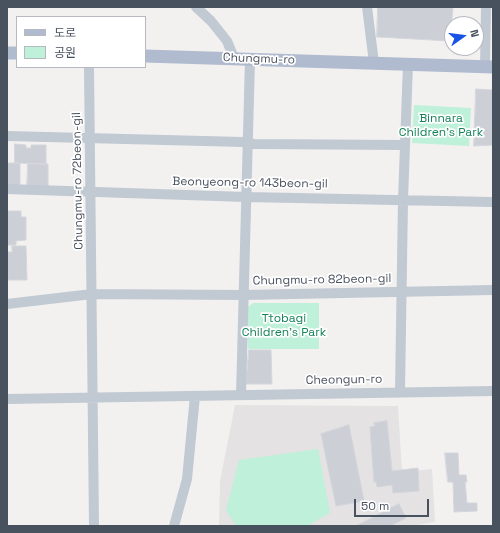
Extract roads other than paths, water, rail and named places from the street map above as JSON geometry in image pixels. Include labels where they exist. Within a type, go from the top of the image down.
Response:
[{"type":"main road","name":"Chungmu-ro","points":[[146,56],[489,67]]},
{"type":"street","points":[[196,7],[211,21],[227,41],[234,58]]},
{"type":"street","points":[[367,7],[374,63]]},
{"type":"street","points":[[486,7],[489,67]]},
{"type":"street","name":"Chungmu-ro 82beon-gil","points":[[241,395],[250,59]]},
{"type":"street","points":[[400,392],[403,200],[408,64]]},
{"type":"street","name":"Chungmu-ro 72beon-gil","points":[[89,68],[94,526]]},
{"type":"street","points":[[7,136],[254,144],[405,145]]},
{"type":"street","name":"Beonyeong-ro 143beon-gil","points":[[7,189],[246,197],[493,202]]},
{"type":"street","name":"Chungmu-ro 82beon-gil","points":[[244,295],[493,290]]},
{"type":"street","points":[[7,304],[92,294],[244,295]]},
{"type":"street","name":"Cheongun-ro","points":[[7,399],[493,391]]},
{"type":"street","points":[[174,526],[187,479],[195,396]]},
{"type":"park label","name":"Binnara Children's Park","points":[[441,126]]},
{"type":"park label","name":"Ttobagi Children's Park","points":[[284,326]]}]
